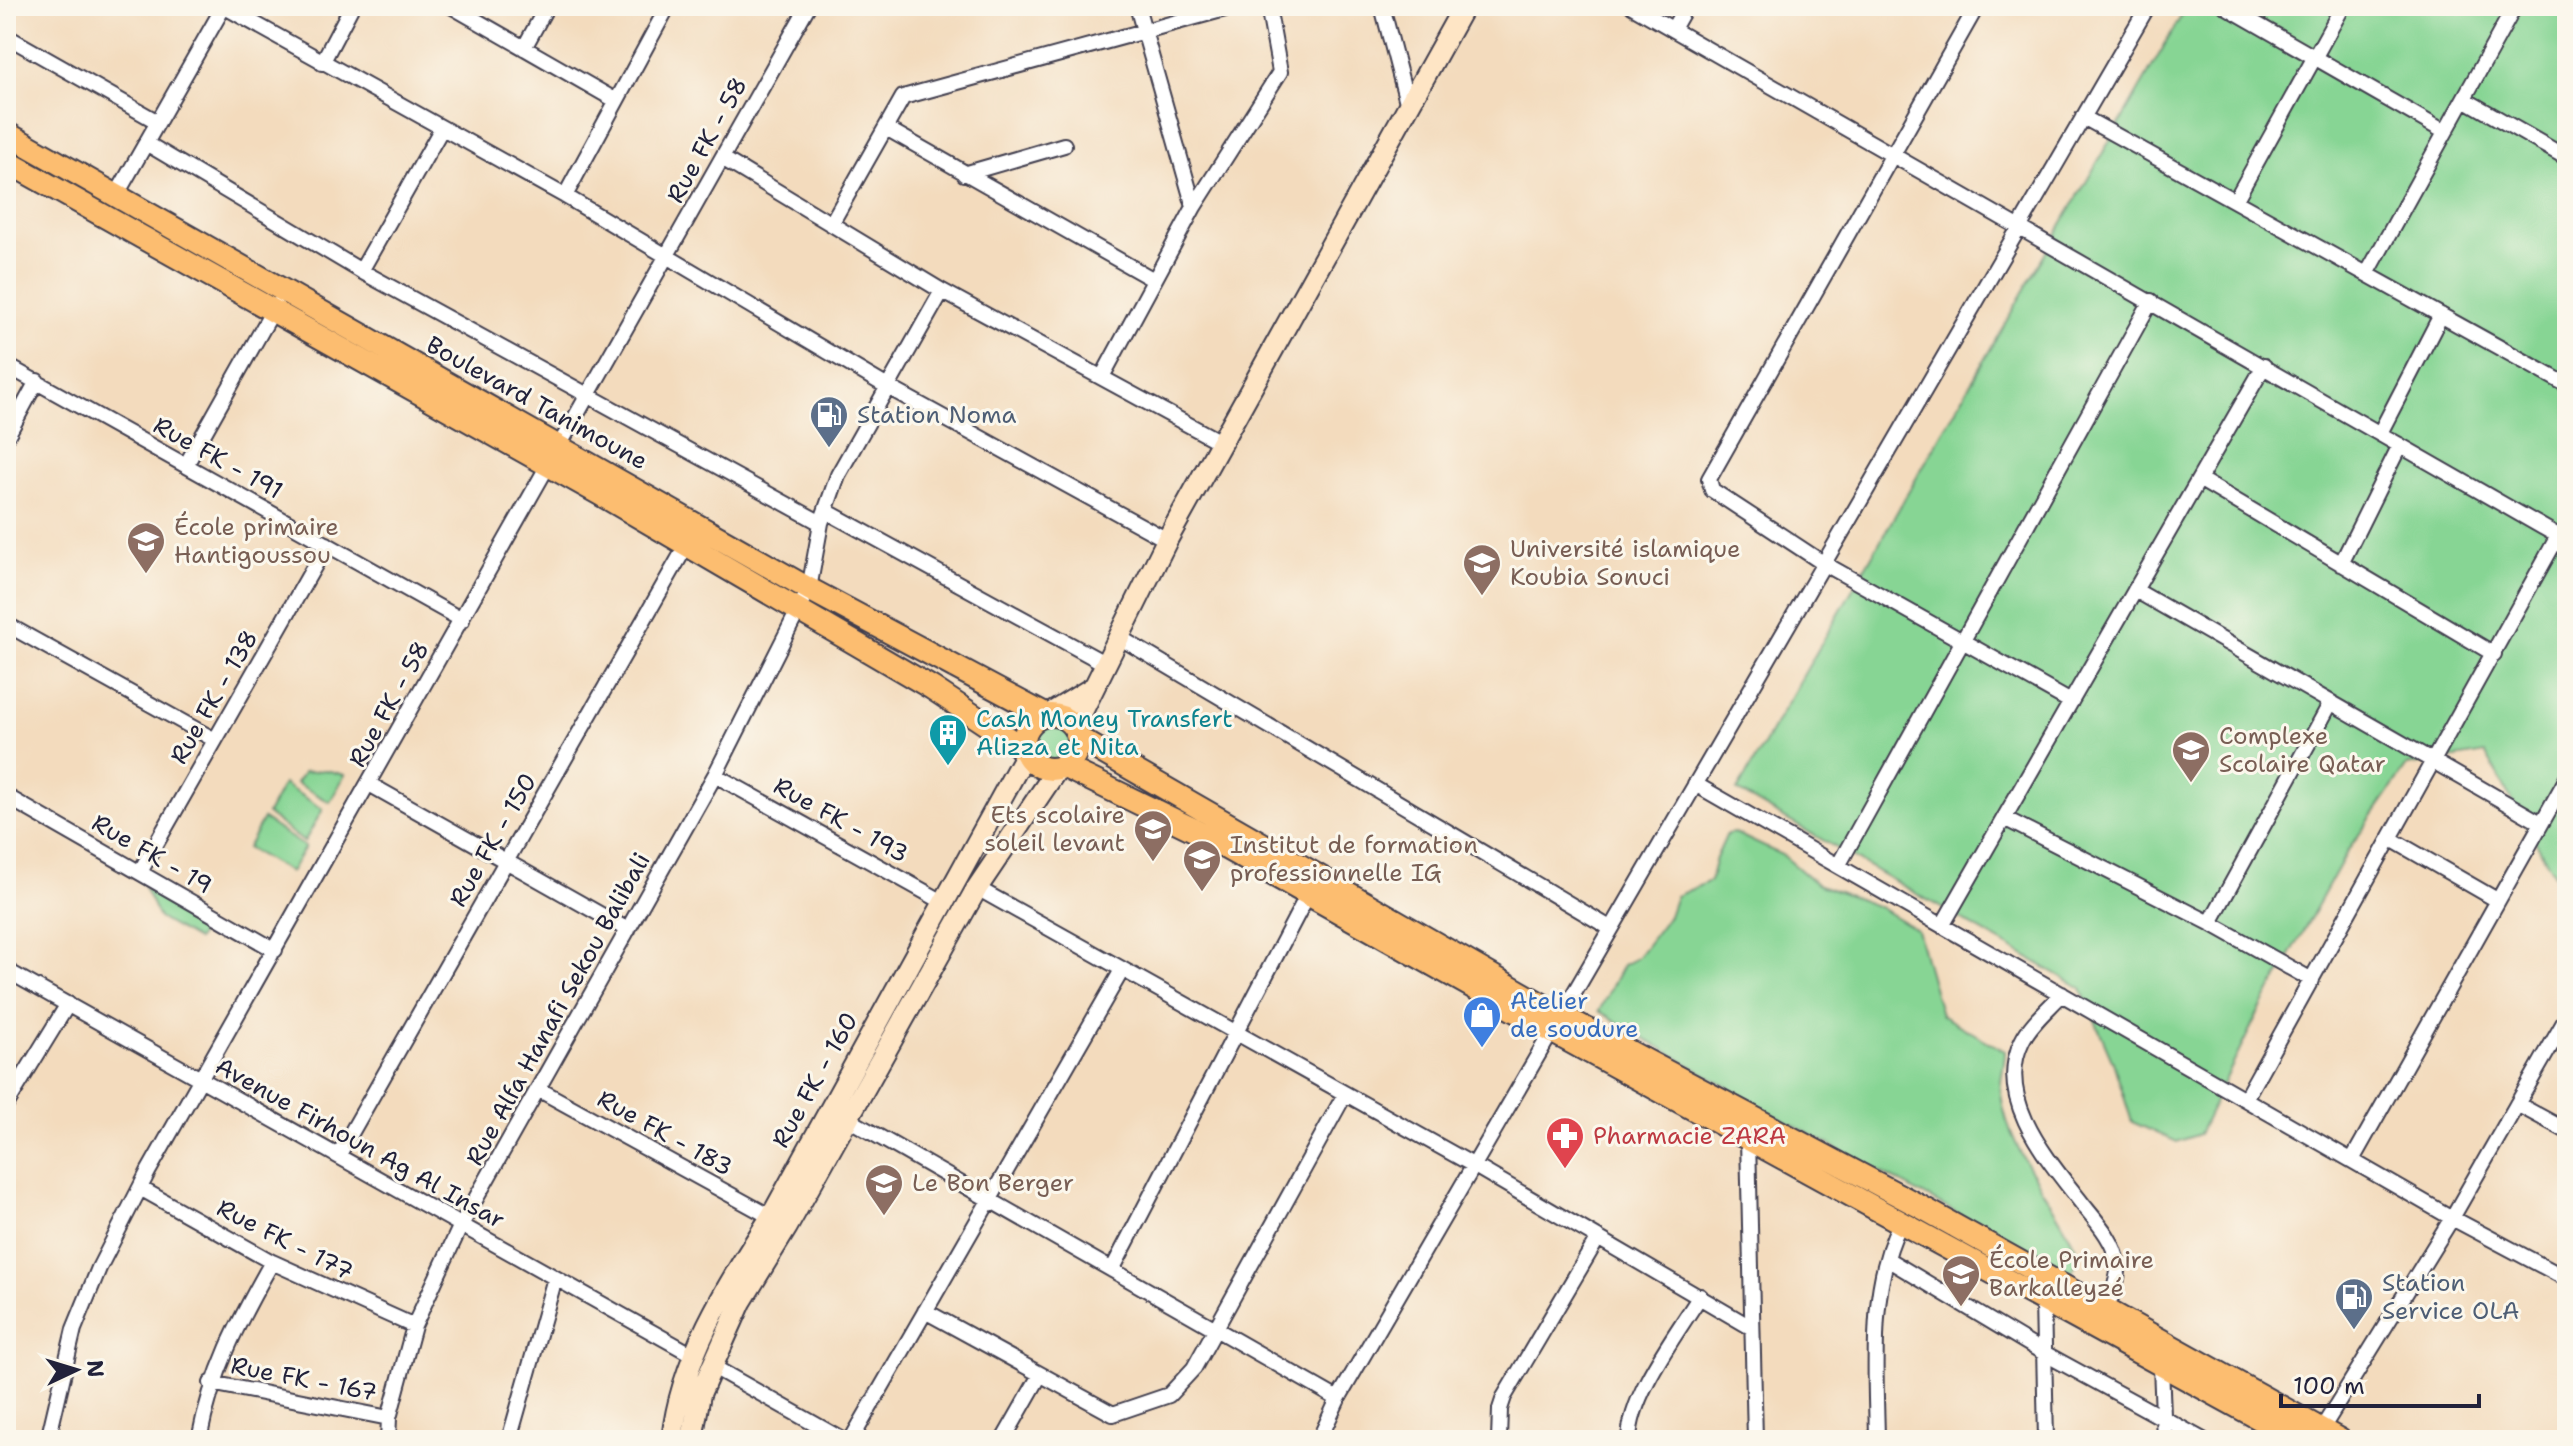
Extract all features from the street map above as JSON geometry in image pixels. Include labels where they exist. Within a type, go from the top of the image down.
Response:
[{"type":"main road","points":[[1060,767],[1073,758],[1076,733],[1092,688],[1167,540],[1464,6]]},
{"type":"main road","name":"Boulevard Tanimoune","points":[[9,141],[117,194],[809,589],[1047,715]]},
{"type":"main road","name":"Boulevard Tanimoune","points":[[6,161],[932,688],[1025,751]]},
{"type":"main road","points":[[1092,688],[1030,724],[1025,732],[1025,751],[1039,767],[1060,767],[1194,830],[1307,896],[1923,1208],[2326,1437]]},
{"type":"main road","points":[[1047,715],[1063,717],[1076,733],[1748,1139],[2299,1440]]},
{"type":"main road","name":"Rue FK - 160","points":[[672,1440],[729,1284],[771,1217],[833,1099],[945,903],[1025,751]]},
{"type":"main road","name":"Rue FK - 160","points":[[701,1360],[741,1302],[977,888],[1060,767]]},
{"type":"main road","name":"Rue FK - 160","points":[[691,1391],[692,1440]]},
{"type":"street","points":[[117,194],[224,6],[565,196],[886,386],[1167,540]]},
{"type":"street","points":[[322,63],[352,6]]},
{"type":"street","points":[[451,6],[615,100]]},
{"type":"street","points":[[524,48],[547,6]]},
{"type":"street","points":[[565,196],[668,6]]},
{"type":"street","name":"Rue FK - 58","points":[[48,1440],[74,1329],[99,1268],[140,1188],[808,6]]},
{"type":"street","points":[[1137,6],[1194,207]]},
{"type":"street","points":[[831,224],[903,97],[1236,6]]},
{"type":"street","points":[[1102,377],[1194,207],[1280,72],[1268,6]]},
{"type":"street","points":[[1382,6],[1408,106]]},
{"type":"street","points":[[1632,6],[2563,538],[2494,654],[2245,1099]]},
{"type":"street","points":[[1673,29],[1686,6]]},
{"type":"street","points":[[1977,6],[1709,479],[1712,490],[1823,563],[2071,702]]},
{"type":"street","points":[[1319,1440],[1338,1399],[1555,1023],[2148,6]]},
{"type":"street","points":[[2225,6],[2445,132]]},
{"type":"street","points":[[2235,201],[2343,6]]},
{"type":"street","points":[[2367,274],[2515,6]]},
{"type":"street","points":[[6,36],[158,122]]},
{"type":"street","points":[[2464,99],[2567,158]]},
{"type":"street","points":[[2083,117],[2567,385]]},
{"type":"street","points":[[361,271],[442,128]]},
{"type":"street","points":[[886,128],[1154,280]]},
{"type":"street","points":[[146,143],[361,271],[1104,663]]},
{"type":"street","points":[[964,174],[1064,145]]},
{"type":"street","points":[[722,158],[942,291],[1222,443]]},
{"type":"street","points":[[186,465],[285,291]]},
{"type":"street","name":"Rue Alfa Hanafi Sekou Balibali","points":[[388,1440],[389,1418],[414,1326],[461,1225],[715,775],[809,589],[824,517],[838,475],[942,291]]},
{"type":"street","points":[[1838,866],[2151,301]]},
{"type":"street","points":[[2380,433],[2441,315]]},
{"type":"street","name":"Rue FK - 191","points":[[6,365],[462,620]]},
{"type":"street","points":[[1942,926],[2264,366]]},
{"type":"street","points":[[6,438],[37,381]]},
{"type":"street","points":[[2341,564],[2400,445]]},
{"type":"street","points":[[2199,479],[2494,654]]},
{"type":"street","name":"Rue FK - 138","points":[[140,872],[327,544]]},
{"type":"street","name":"Rue FK - 150","points":[[338,1156],[686,546]]},
{"type":"street","points":[[2135,590],[2541,823]]},
{"type":"street","points":[[6,624],[215,740]]},
{"type":"street","points":[[1117,636],[1610,928]]},
{"type":"street","points":[[2210,923],[2330,704]]},
{"type":"street","name":"Rue FK - 193","points":[[715,775],[945,903]]},
{"type":"street","points":[[2352,1160],[2566,783]]},
{"type":"street","points":[[369,784],[628,930]]},
{"type":"street","points":[[1695,784],[2452,1218],[2567,1279]]},
{"type":"street","name":"Rue FK - 19","points":[[6,796],[275,950]]},
{"type":"street","points":[[2004,818],[2210,923],[2312,980]]},
{"type":"street","points":[[2391,839],[2497,900]]},
{"type":"street","points":[[977,888],[1473,1165],[1752,1328]]},
{"type":"street","points":[[1112,1270],[1307,896]]},
{"type":"street","name":"Avenue Firhoun Ag Al Insar","points":[[6,970],[843,1440]]},
{"type":"street","points":[[851,1440],[1122,970]]},
{"type":"street","points":[[2062,994],[2022,1039],[2016,1058],[2018,1099],[2025,1122],[2101,1227],[2115,1252],[2119,1269],[2106,1312]]},
{"type":"street","points":[[6,1105],[68,1004]]},
{"type":"street","points":[[2326,1437],[2567,1017]]},
{"type":"street","name":"Rue FK - 183","points":[[538,1089],[771,1217]]},
{"type":"street","points":[[925,1311],[1113,1414],[1130,1411],[1177,1390],[1194,1368],[1345,1094]]},
{"type":"street","points":[[2517,1104],[2567,1131]]},
{"type":"street","points":[[848,1119],[1338,1399]]},
{"type":"street","points":[[1748,1139],[1755,1440]]},
{"type":"street","name":"Rue FK - 177","points":[[140,1188],[272,1262],[414,1326]]},
{"type":"street","points":[[1877,1440],[1876,1363],[1887,1259],[1901,1222]]},
{"type":"street","points":[[1499,1440],[1501,1402],[1598,1238]]},
{"type":"street","points":[[1887,1259],[2044,1353],[2203,1440]]},
{"type":"street","points":[[199,1440],[211,1383],[233,1331],[272,1262]]},
{"type":"street","points":[[509,1440],[555,1278]]},
{"type":"street","points":[[1629,1440],[1631,1420],[1653,1373],[1700,1296]]},
{"type":"street","points":[[2043,1300],[2046,1440]]},
{"type":"street","points":[[2161,1366],[2164,1440]]},
{"type":"street","points":[[1003,1440],[1040,1375]]},
{"type":"street","name":"Rue FK - 167","points":[[211,1383],[389,1418]]},
{"type":"green space","points":[[2187,6],[2567,6],[2567,897],[2485,753],[2407,766],[2347,852],[2256,1017],[2199,1134],[2177,1142],[2132,1122],[2113,1062],[2081,988],[1737,791]]},
{"type":"green space","points":[[1051,720],[1065,726],[1071,740],[1065,754],[1051,760],[1037,754],[1031,740],[1037,726]]},
{"type":"green space","points":[[326,770],[345,775],[330,802],[296,783],[304,772]]},
{"type":"green space","points":[[283,784],[323,809],[304,842],[267,814]]},
{"type":"green space","points":[[263,819],[305,847],[290,872],[247,848]]},
{"type":"green space","points":[[1735,833],[1784,856],[1817,884],[1879,907],[1917,930],[1941,1015],[2005,1051],[2001,1089],[2006,1117],[2023,1158],[2080,1257],[2070,1274],[1776,1116],[1599,1011],[1623,965],[1637,958],[1669,916],[1676,896],[1710,881],[1727,834]]},
{"type":"green space","points":[[144,887],[205,925],[197,940],[159,918]]},
{"type":"place","name":"Station Noma","points":[[829,449]]},
{"type":"place","name":"École primaire Hantigoussou","points":[[146,575]]},
{"type":"place","name":"Université islamique Koubia Sonuci","points":[[1482,597]]},
{"type":"place","name":"Cash Money Transfert Alizza et Nita","points":[[948,767]]},
{"type":"place","name":"Complexe Scolaire Qatar","points":[[2191,784]]},
{"type":"place","name":"Ets scolaire soleil levant","points":[[1153,863]]},
{"type":"place","name":"Institut de formation professionnelle IG","points":[[1202,893]]},
{"type":"place","name":"Atelier de soudure","points":[[1482,1049]]},
{"type":"place","name":"Pharmacie ZARA","points":[[1565,1170]]},
{"type":"place","name":"Le Bon Berger","points":[[884,1217]]},
{"type":"place","name":"École Primaire Barkalleyzé","points":[[1961,1308]]},
{"type":"place","name":"Station Service OLA","points":[[2354,1331]]}]
